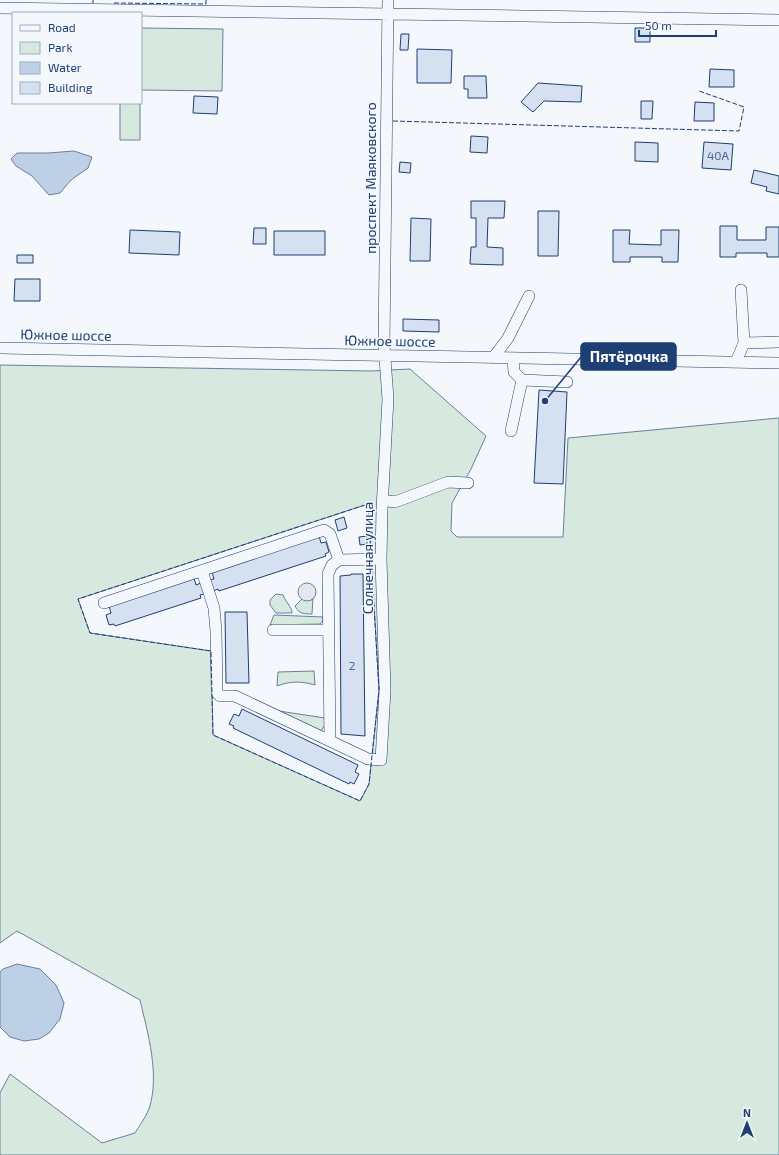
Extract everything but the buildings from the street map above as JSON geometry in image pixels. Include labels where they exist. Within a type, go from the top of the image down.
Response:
[{"type":"street","name":"проспект Маяковского","points":[[385,356],[388,0]]},
{"type":"street","points":[[0,8],[103,5],[388,15],[779,20]]},
{"type":"street","points":[[736,362],[744,343],[741,290]]},
{"type":"street","points":[[493,358],[508,338],[529,296]]},
{"type":"street","points":[[744,343],[779,342]]},
{"type":"street","name":"Южное шоссе","points":[[0,348],[779,363]]},
{"type":"street","name":"Солнечная улица","points":[[330,741],[368,759],[381,760],[385,690],[381,559],[382,500],[388,399],[385,356]]},
{"type":"street","points":[[512,358],[514,372],[522,380],[567,382]]},
{"type":"street","points":[[511,431],[522,380]]},
{"type":"street","points":[[382,500],[395,502],[448,482],[468,483]]},
{"type":"street","points":[[104,603],[324,530],[330,534],[339,560]]},
{"type":"street","points":[[202,571],[214,608],[217,693],[220,696],[235,696],[330,741],[328,574],[332,565],[339,560],[381,559]]},
{"type":"street","points":[[273,630],[329,630]]},
{"type":"green space","points":[[142,28],[223,29],[222,91],[142,90]]},
{"type":"green space","points":[[120,104],[140,104],[140,140],[120,140]]},
{"type":"green space","points":[[0,365],[371,371],[410,369],[486,436],[471,469],[452,503],[451,531],[457,537],[563,537],[568,438],[779,418],[779,1155],[0,1155],[0,1093],[10,1074],[102,1143],[135,1133],[149,1109],[152,1096],[153,1069],[152,1054],[140,1000],[17,931],[0,943]],"holes":[[[368,504],[379,690],[369,784],[360,801],[213,735],[211,651],[90,633],[78,599]]]},
{"type":"green space","points":[[276,594],[283,595],[291,608],[292,613],[276,613],[270,605],[270,600]]},
{"type":"green space","points":[[313,598],[312,614],[298,611],[295,606],[302,599],[312,600]]},
{"type":"green space","points":[[274,615],[323,617],[323,621],[320,624],[270,625]]},
{"type":"green space","points":[[314,671],[315,685],[296,682],[277,686],[278,672]]},
{"type":"green space","points":[[279,711],[325,718],[325,725],[321,731]]},
{"type":"shaded area","points":[[307,583],[313,586],[316,592],[313,598],[307,601],[301,598],[298,592],[301,586]]},
{"type":"water","points":[[74,151],[92,157],[88,168],[71,180],[60,193],[49,195],[32,176],[16,166],[11,159],[17,153]]},
{"type":"water","points":[[17,964],[40,969],[56,985],[64,1003],[60,1019],[49,1033],[39,1039],[24,1041],[10,1037],[0,1027],[0,972],[3,969]]},
{"type":"fence","points":[[114,3],[206,4],[206,0]]},
{"type":"fence","points":[[393,121],[739,131],[744,107],[699,91]]},
{"type":"fence","points":[[368,504],[379,690],[369,784],[360,801],[213,735],[211,651],[90,633],[78,599],[368,504]]},
{"type":"place","name":"Пятёрочка","points":[[545,401]]}]
